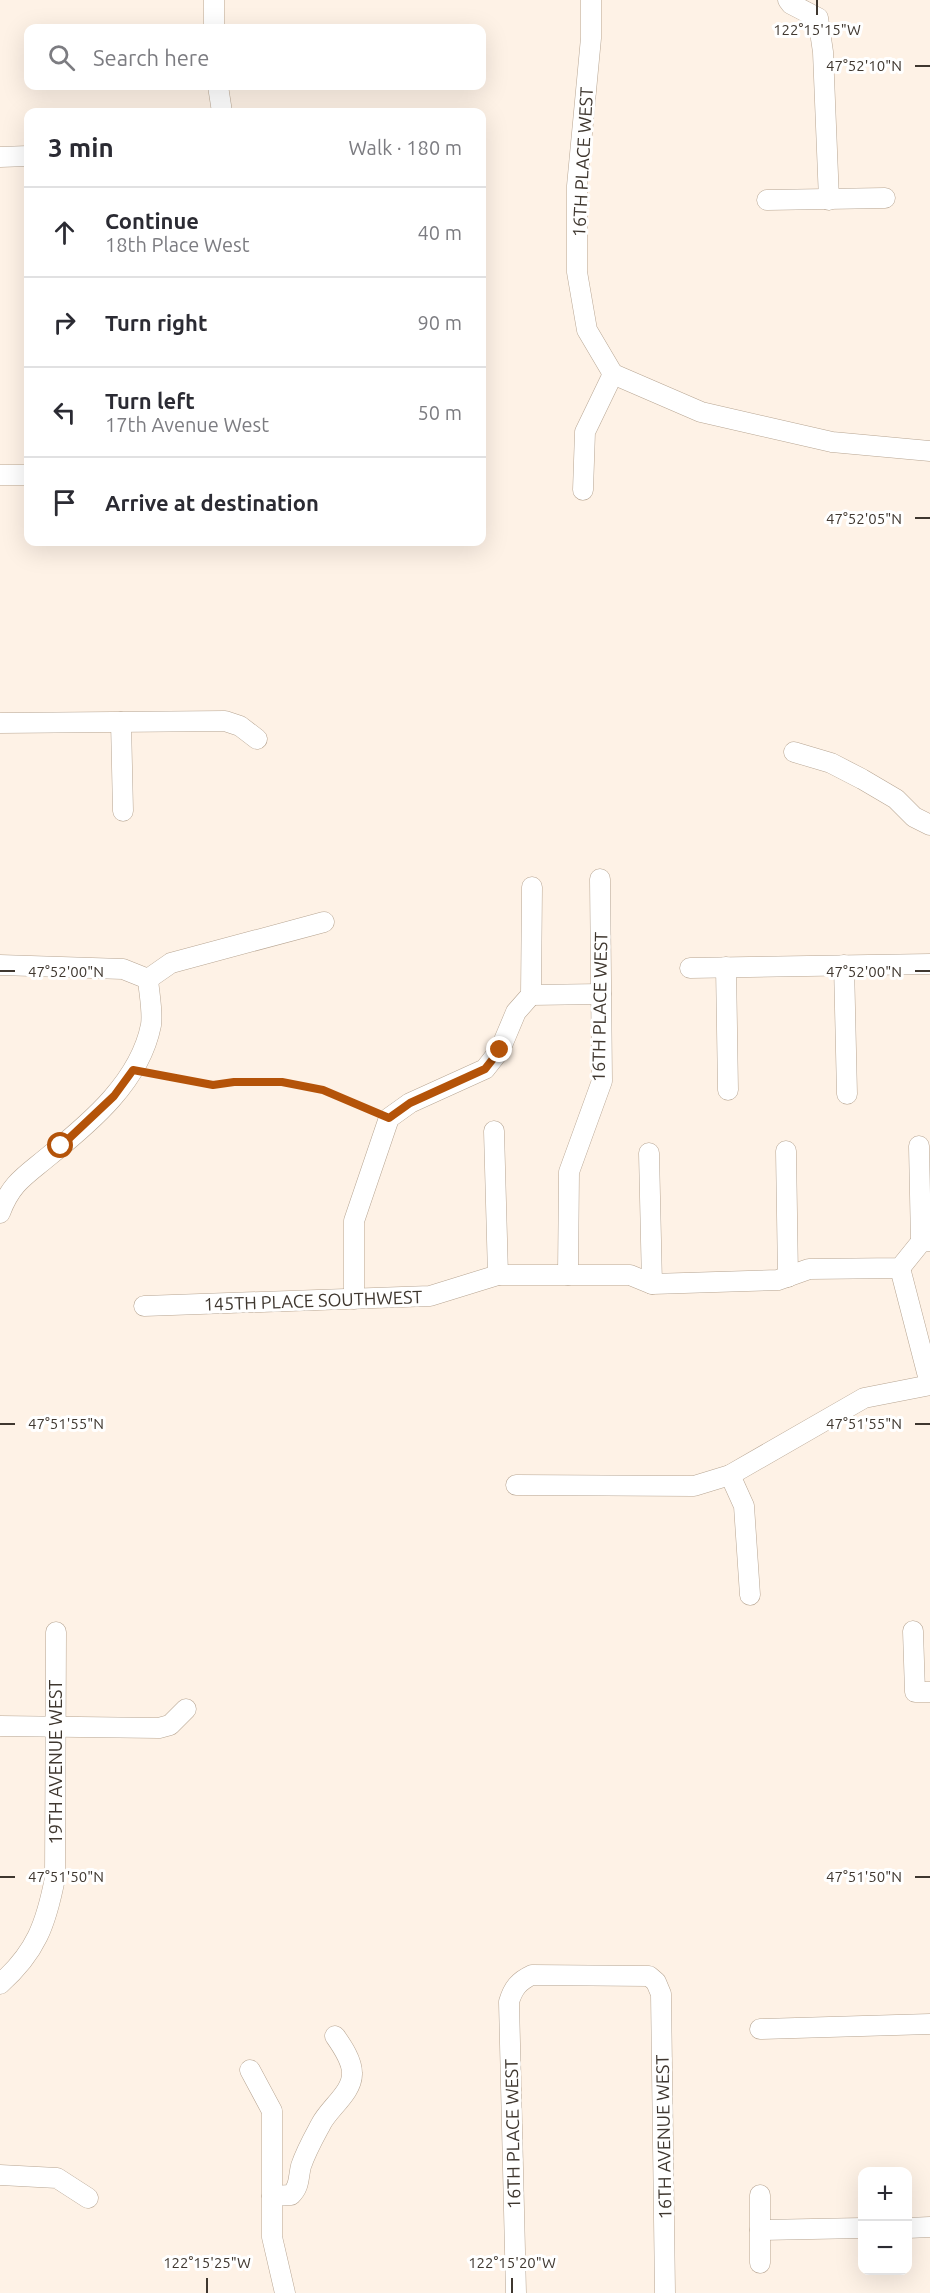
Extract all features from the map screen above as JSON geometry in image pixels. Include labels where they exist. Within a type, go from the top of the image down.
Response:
[{"type":"street","points":[[214,0],[214,24]]},
{"type":"street","name":"16TH PLACE WEST","points":[[591,0],[591,38],[577,186],[577,272],[587,330],[613,374]]},
{"type":"street","points":[[788,0],[791,4],[818,18],[823,52],[829,200]]},
{"type":"street","points":[[219,90],[221,108]]},
{"type":"street","points":[[0,157],[24,156]]},
{"type":"street","points":[[767,200],[885,198]]},
{"type":"street","points":[[583,490],[585,432],[613,374],[701,412],[832,442],[930,451]]},
{"type":"street","points":[[0,475],[24,475]]},
{"type":"street","points":[[0,723],[225,721],[240,726],[257,739]]},
{"type":"street","points":[[121,722],[123,812]]},
{"type":"street","points":[[794,752],[831,763],[862,778],[896,799],[914,817],[930,825]]},
{"type":"street","name":"16TH PLACE WEST","points":[[568,1275],[569,1172],[602,1081],[600,879]]},
{"type":"street","points":[[354,1299],[354,1221],[389,1118],[410,1103],[485,1069],[500,1050],[516,1012],[531,995],[532,887]]},
{"type":"street","points":[[148,979],[171,963],[324,922]]},
{"type":"street","points":[[690,968],[930,964]]},
{"type":"street","points":[[0,965],[123,969],[148,979]]},
{"type":"street","points":[[844,965],[847,1094]]},
{"type":"street","points":[[726,967],[728,1090]]},
{"type":"street","points":[[0,1214],[6,1195],[16,1183],[61,1146],[114,1096],[140,1062],[151,1023],[148,979]]},
{"type":"street","points":[[531,995],[601,994]]},
{"type":"street","points":[[494,1131],[498,1275]]},
{"type":"street","points":[[516,1485],[694,1486],[730,1475],[864,1398],[930,1384],[900,1268],[926,1241],[919,1146]]},
{"type":"street","points":[[786,1151],[788,1277]]},
{"type":"street","points":[[649,1153],[652,1284]]},
{"type":"street","name":"145TH PLACE SOUTHWEST","points":[[144,1306],[430,1296],[498,1275],[630,1275],[652,1284],[778,1280],[809,1269],[900,1268]]},
{"type":"street","points":[[730,1475],[744,1506],[750,1595]]},
{"type":"street","points":[[913,1631],[915,1692],[930,1692]]},
{"type":"street","name":"19TH AVENUE WEST","points":[[0,1984],[12,1973],[34,1945],[48,1914],[55,1878],[56,1632]]},
{"type":"street","points":[[0,1726],[159,1728],[170,1725],[186,1709]]},
{"type":"street","name":"16TH AVENUE WEST","points":[[521,1980],[532,1975],[648,1976],[656,1982],[661,1994],[665,2293]]},
{"type":"street","name":"16TH PLACE WEST","points":[[516,2293],[509,2002],[512,1990],[521,1980]]},
{"type":"street","points":[[760,2029],[930,2024]]},
{"type":"street","points":[[272,2196],[291,2195],[298,2188],[301,2167],[322,2120],[350,2084],[352,2073],[345,2051],[335,2036]]},
{"type":"street","points":[[250,2070],[272,2111],[272,2237],[285,2293]]},
{"type":"street","points":[[0,2175],[57,2178],[88,2198]]},
{"type":"street","points":[[760,2195],[760,2263]]},
{"type":"street","points":[[912,2228],[930,2227]]},
{"type":"street","points":[[760,2230],[858,2228]]},
{"type":"path","points":[[133,1070],[213,1085],[234,1082],[282,1082],[323,1090],[389,1118]]},
{"type":"route","points":[[61,1146],[114,1096],[133,1070],[213,1085],[234,1082],[282,1082],[323,1090],[389,1118],[410,1103],[485,1069],[500,1050]]}]
